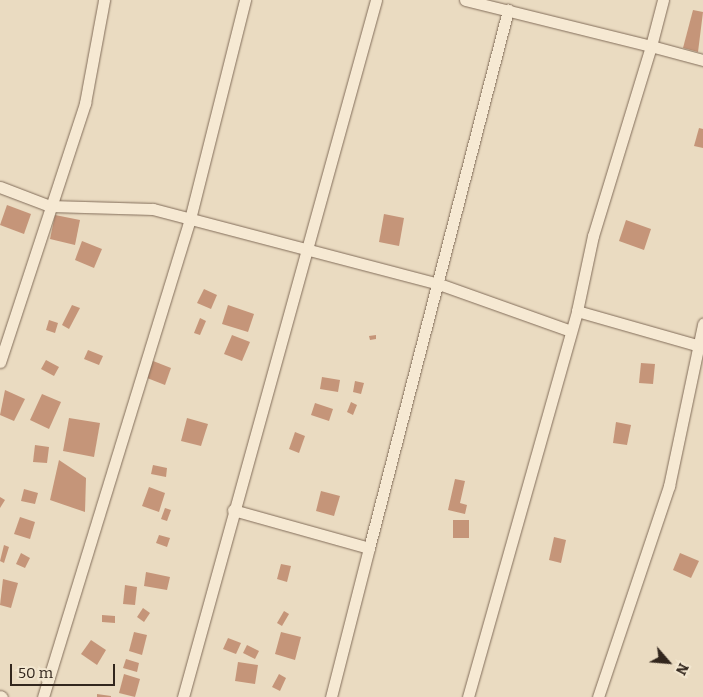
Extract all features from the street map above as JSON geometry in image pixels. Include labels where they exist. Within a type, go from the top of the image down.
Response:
[{"type":"street","points":[[0,362],[85,103],[104,0]]},
{"type":"street","points":[[43,697],[190,219],[245,0]]},
{"type":"street","points":[[183,697],[304,249],[376,0]]},
{"type":"street","points":[[465,0],[703,60]]},
{"type":"street","points":[[468,697],[578,311],[593,236],[651,46],[663,0]]},
{"type":"street","points":[[331,697],[439,284],[508,10]]},
{"type":"street","points":[[0,187],[50,206],[129,206],[190,219],[439,284],[571,331]]},
{"type":"street","points":[[578,311],[700,346]]},
{"type":"street","points":[[598,697],[669,486],[700,346],[703,324]]},
{"type":"street","points":[[233,510],[369,548]]},
{"type":"building","points":[[693,10],[703,12],[698,52],[683,48]]},
{"type":"building","points":[[699,128],[703,129],[703,148],[694,146]]},
{"type":"building","points":[[7,205],[31,214],[24,234],[0,225]]},
{"type":"building","points":[[384,214],[404,218],[399,246],[379,242]]},
{"type":"building","points":[[55,215],[80,220],[75,245],[50,239]]},
{"type":"building","points":[[626,220],[651,229],[644,250],[619,241]]},
{"type":"building","points":[[82,241],[102,249],[94,268],[75,260]]},
{"type":"building","points":[[204,289],[217,295],[211,309],[197,303]]},
{"type":"building","points":[[72,305],[80,308],[69,329],[62,325]]},
{"type":"building","points":[[228,305],[254,314],[248,332],[222,324]]},
{"type":"building","points":[[200,318],[206,321],[200,335],[194,333]]},
{"type":"building","points":[[49,320],[58,323],[55,333],[46,330]]},
{"type":"building","points":[[232,335],[250,342],[242,361],[224,354]]},
{"type":"building","points":[[376,335],[376,339],[370,340],[369,336]]},
{"type":"building","points":[[88,350],[103,356],[99,365],[84,359]]},
{"type":"building","points":[[148,359],[171,368],[165,385],[142,376]]},
{"type":"building","points":[[46,360],[59,367],[54,376],[41,369]]},
{"type":"building","points":[[641,363],[655,364],[653,384],[639,383]]},
{"type":"building","points":[[322,377],[340,380],[338,392],[320,389]]},
{"type":"building","points":[[355,381],[364,383],[361,394],[353,392]]},
{"type":"building","points":[[5,390],[25,399],[14,421],[0,415]]},
{"type":"building","points":[[42,394],[61,402],[49,429],[30,420]]},
{"type":"building","points":[[351,402],[357,405],[353,415],[347,412]]},
{"type":"building","points":[[315,403],[333,409],[329,421],[311,415]]},
{"type":"building","points":[[69,418],[100,423],[94,457],[63,451]]},
{"type":"building","points":[[187,418],[208,424],[201,446],[181,441]]},
{"type":"building","points":[[616,422],[631,425],[627,445],[613,443]]},
{"type":"building","points":[[295,432],[305,436],[299,453],[289,449]]},
{"type":"building","points":[[35,445],[49,447],[47,463],[33,462]]},
{"type":"building","points":[[59,460],[86,478],[85,512],[50,500]]},
{"type":"building","points":[[153,465],[167,468],[166,477],[151,474]]},
{"type":"building","points":[[455,479],[465,481],[460,503],[467,505],[465,514],[448,510]]},
{"type":"building","points":[[149,487],[165,493],[159,512],[142,506]]},
{"type":"building","points":[[24,489],[38,493],[35,504],[21,501]]},
{"type":"building","points":[[321,491],[340,496],[334,516],[316,511]]},
{"type":"building","points":[[0,497],[5,500],[0,508]]},
{"type":"building","points":[[165,508],[171,510],[167,521],[161,519]]},
{"type":"building","points":[[20,517],[35,522],[30,539],[14,534]]},
{"type":"building","points":[[453,520],[469,520],[469,538],[453,538]]},
{"type":"building","points":[[159,535],[170,538],[167,547],[156,543]]},
{"type":"building","points":[[554,537],[566,540],[561,563],[549,560]]},
{"type":"building","points":[[4,545],[9,547],[4,563],[0,561]]},
{"type":"building","points":[[21,553],[30,558],[25,568],[16,564]]},
{"type":"building","points":[[680,553],[699,561],[691,578],[673,570]]},
{"type":"building","points":[[281,564],[291,566],[287,582],[277,579]]},
{"type":"building","points":[[146,572],[170,577],[167,590],[144,586]]},
{"type":"building","points":[[3,579],[18,583],[11,608],[0,605]]},
{"type":"building","points":[[125,585],[137,587],[135,605],[123,604]]},
{"type":"building","points":[[143,608],[150,613],[144,622],[137,617]]},
{"type":"building","points":[[284,611],[289,614],[282,626],[277,623]]},
{"type":"building","points":[[102,615],[115,616],[115,623],[102,622]]},
{"type":"building","points":[[134,632],[147,635],[142,655],[129,651]]},
{"type":"building","points":[[281,632],[301,637],[295,660],[275,654]]},
{"type":"building","points":[[228,638],[241,643],[236,654],[223,649]]},
{"type":"building","points":[[91,640],[106,650],[97,665],[81,654]]},
{"type":"building","points":[[247,645],[259,651],[255,659],[243,653]]},
{"type":"building","points":[[126,659],[139,663],[137,672],[123,668]]},
{"type":"building","points":[[238,662],[258,665],[255,684],[235,681]]},
{"type":"building","points":[[124,674],[140,679],[135,697],[119,693]]},
{"type":"building","points":[[279,674],[286,678],[280,691],[272,687]]},
{"type":"building","points":[[97,694],[111,696],[111,697],[97,697]]}]
